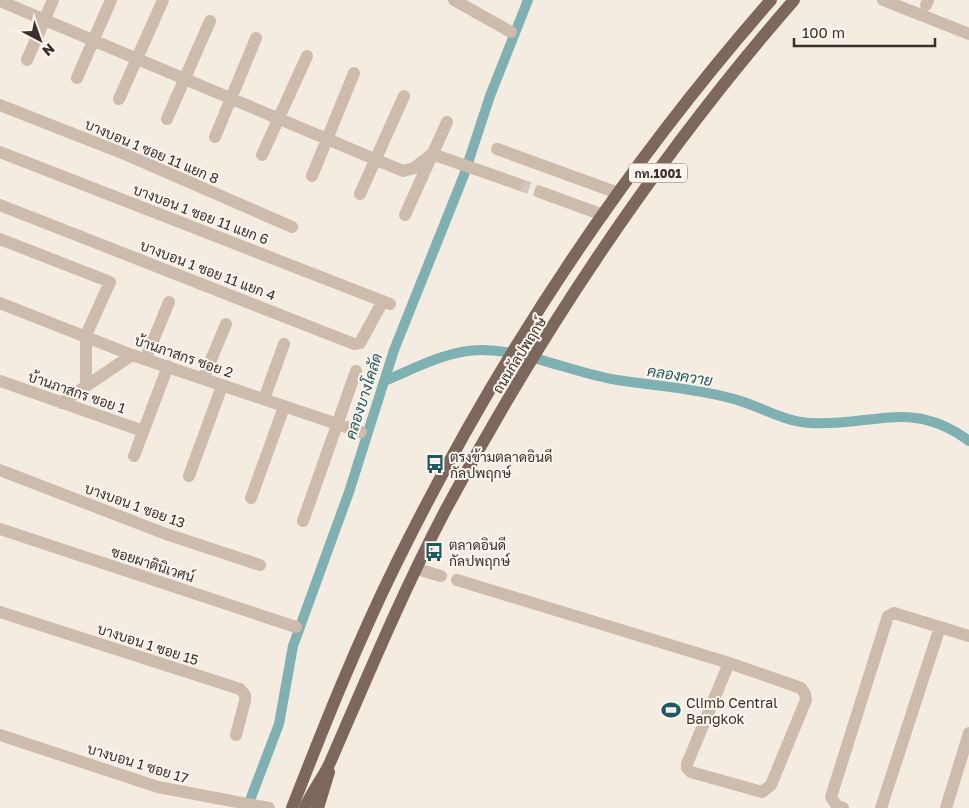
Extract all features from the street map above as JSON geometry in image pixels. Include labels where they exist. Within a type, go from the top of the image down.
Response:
[{"type":"main road","name":"ถนนกัลปพฤกษ์","points":[[292,808],[365,631],[396,564],[450,460],[515,349],[618,193],[696,90],[771,0]]},
{"type":"main road","name":"ถนนกัลปพฤกษ์","points":[[318,808],[331,762],[383,639],[416,569],[477,453],[535,356],[613,236],[708,104],[794,0]]},
{"type":"main road","name":"ถนนกัลปพฤกษ์","points":[[283,808],[302,769],[314,751]]},
{"type":"main road","name":"ถนนกัลปพฤกษ์","points":[[305,808],[312,791],[331,762]]},
{"type":"street","points":[[26,60],[53,0]]},
{"type":"street","points":[[77,78],[111,0]]},
{"type":"street","points":[[119,99],[163,0]]},
{"type":"street","points":[[883,0],[969,34]]},
{"type":"street","points":[[460,1],[512,32]]},
{"type":"street","points":[[1,2],[403,171],[414,168],[432,154]]},
{"type":"street","points":[[167,118],[210,21]]},
{"type":"street","points":[[215,136],[256,38]]},
{"type":"street","points":[[262,155],[307,56]]},
{"type":"street","points":[[312,176],[354,73]]},
{"type":"street","points":[[360,194],[404,96]]},
{"type":"street","name":"บางบอน 1 ซอย 11 แยก 8","points":[[0,105],[127,155],[292,226]]},
{"type":"street","points":[[405,215],[447,122]]},
{"type":"street","points":[[497,149],[618,193]]},
{"type":"street","name":"บางบอน 1 ซอย 11 แยก 6","points":[[0,152],[387,303]]},
{"type":"street","points":[[432,154],[518,184]]},
{"type":"street","points":[[540,192],[603,215]]},
{"type":"street","name":"บางบอน 1 ซอย 11 แยก 4","points":[[0,205],[354,344],[360,343],[387,303]]},
{"type":"street","points":[[0,239],[110,282],[86,335],[86,385]]},
{"type":"street","points":[[146,358],[169,302]]},
{"type":"street","name":"บ้านภาสกร ซอย 2","points":[[0,303],[132,354],[361,432]]},
{"type":"street","points":[[203,379],[226,324]]},
{"type":"street","points":[[264,399],[284,344]]},
{"type":"street","points":[[61,403],[132,354]]},
{"type":"street","points":[[134,456],[168,366]]},
{"type":"street","points":[[303,521],[356,370]]},
{"type":"street","name":"บ้านภาสกร ซอย 1","points":[[0,381],[143,431]]},
{"type":"street","points":[[189,476],[222,386]]},
{"type":"street","points":[[251,498],[284,407]]},
{"type":"street","name":"บางบอน 1 ซอย 13","points":[[0,470],[166,534],[260,565]]},
{"type":"street","name":"ซอยผาตินิเวศน์","points":[[0,529],[296,627]]},
{"type":"street","points":[[416,569],[441,576]]},
{"type":"street","points":[[456,580],[728,663],[799,687],[806,696],[806,700],[771,785],[762,792],[700,775],[687,768],[728,663]]},
{"type":"street","name":"บางบอน 1 ซอย 15","points":[[0,612],[240,689],[245,695],[245,701],[236,735]]},
{"type":"street","points":[[843,808],[837,806],[831,797],[888,616],[894,613],[969,636]]},
{"type":"street","points":[[880,808],[940,627]]},
{"type":"street","points":[[946,808],[969,733]]},
{"type":"street","name":"บางบอน 1 ซอย 17","points":[[0,735],[158,787],[267,807]]},
{"type":"waterway","name":"คลองบางโคลัด","points":[[247,808],[279,724],[293,646],[349,492],[394,350],[464,175],[490,96],[528,0]]},
{"type":"waterway","name":"คลองควาย","points":[[384,381],[431,361],[456,353],[481,350],[498,351],[532,358],[600,377],[688,389],[716,395],[740,401],[798,422],[831,423],[910,417],[948,428],[969,441]]},
{"type":"tunnel","points":[[518,184],[540,192]]},
{"type":"place","name":"ตรงข้ามตลาดอินดี กัลปพฤกษ์","points":[[435,464]]},
{"type":"place","name":"ตลาดอินดี กัลปพฤกษ์","points":[[434,552]]},
{"type":"place","name":"Climb Central Bangkok","points":[[671,710]]}]
